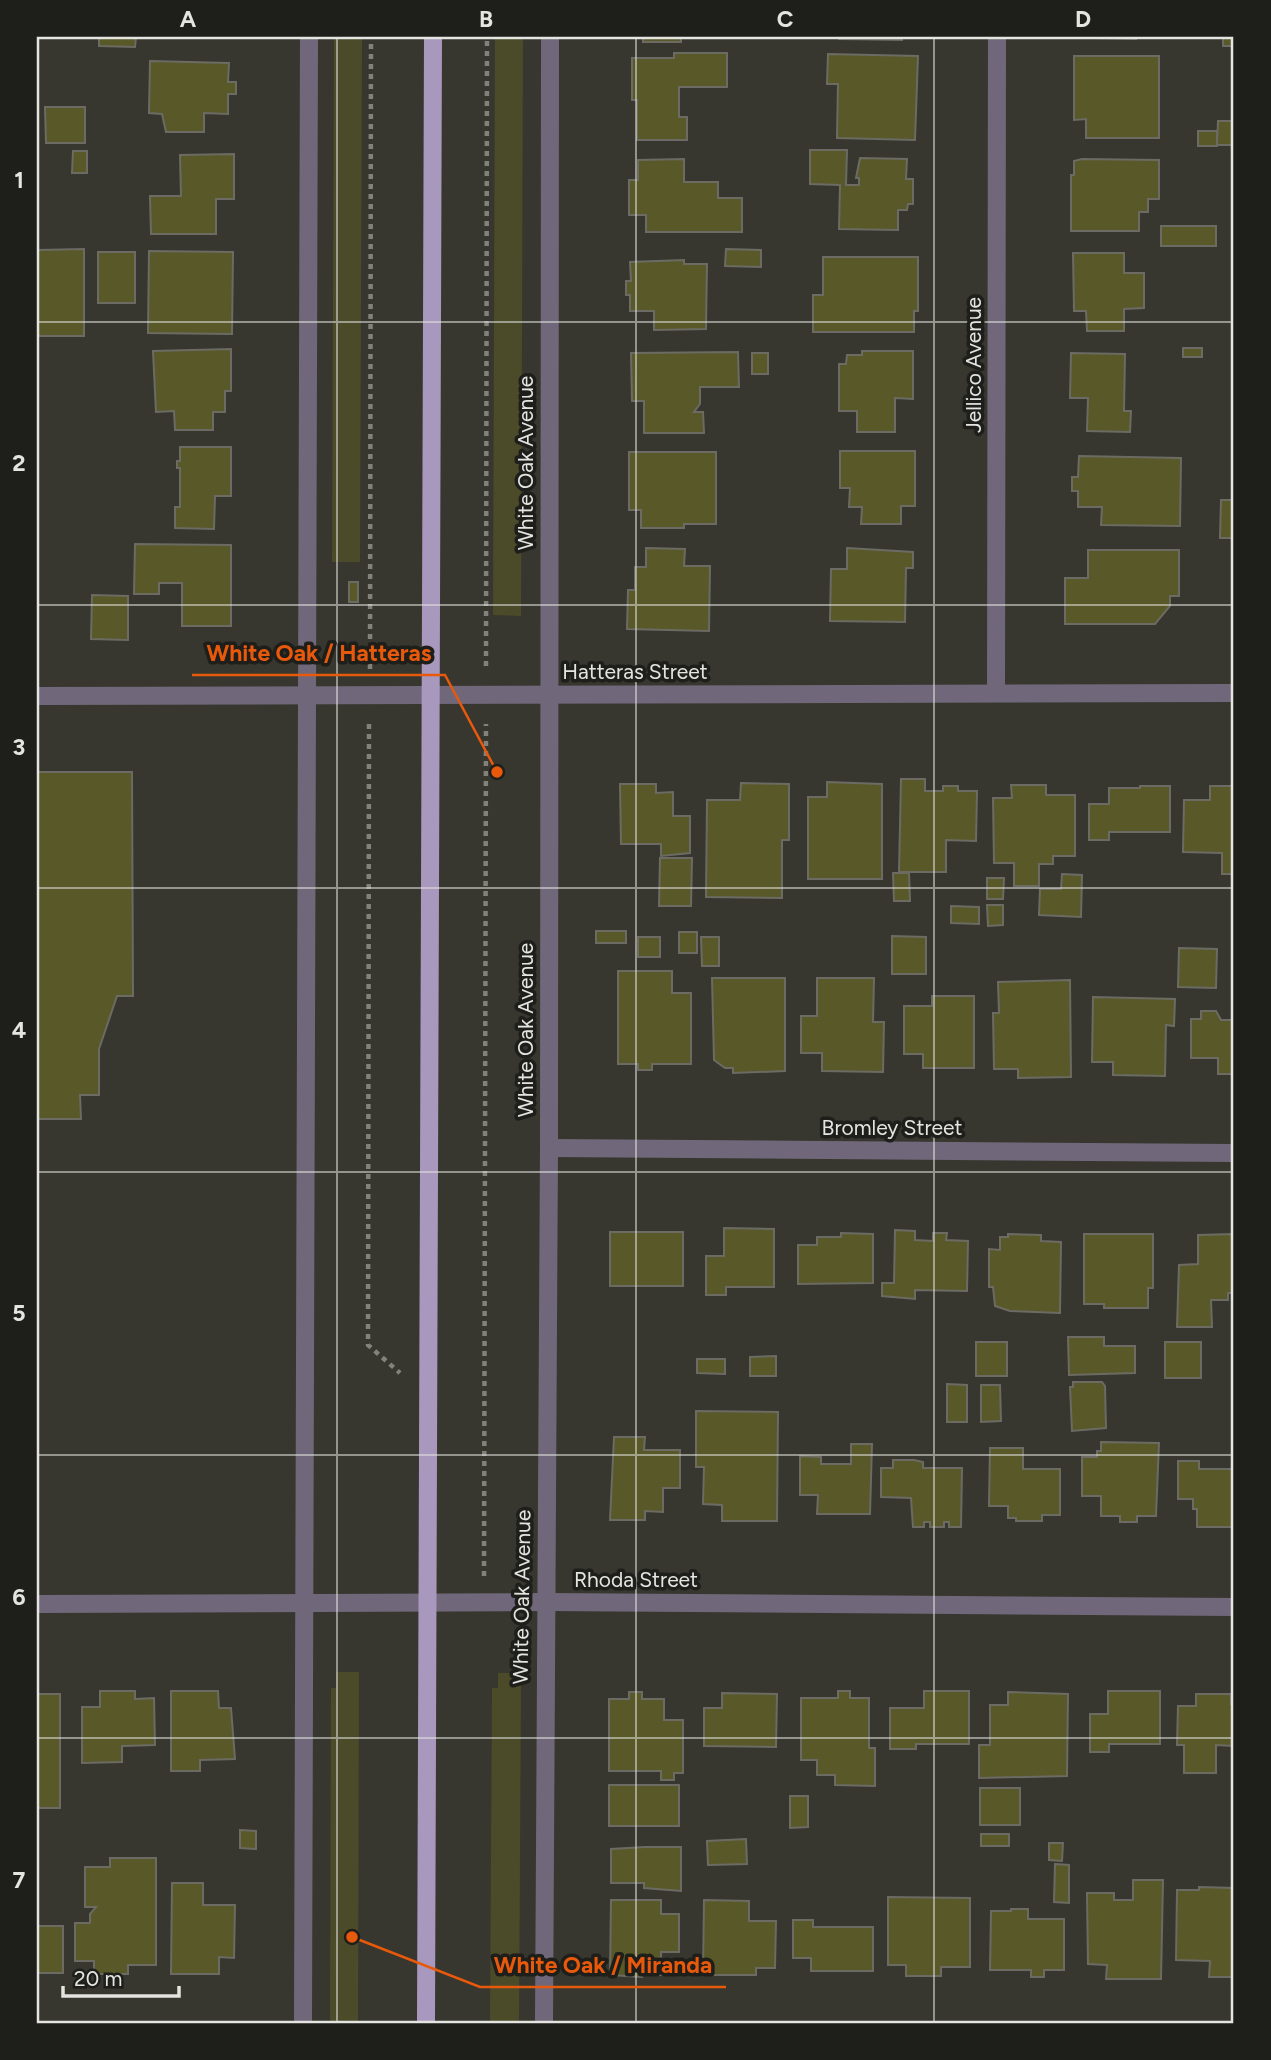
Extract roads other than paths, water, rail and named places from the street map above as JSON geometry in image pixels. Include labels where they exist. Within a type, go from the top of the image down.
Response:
[{"type":"main road","points":[[426,2023],[433,37]]},
{"type":"street","points":[[303,2023],[309,37]]},
{"type":"street","name":"White Oak Avenue","points":[[544,2023],[549,1148],[550,37]]},
{"type":"street","name":"Jellico Avenue","points":[[996,694],[997,37]]},
{"type":"street","name":"Hatteras Street","points":[[37,696],[1234,693]]},
{"type":"street","name":"Bromley Street","points":[[549,1148],[1234,1153]]},
{"type":"street","name":"Rhoda Street","points":[[37,1604],[545,1602],[1234,1607]]},
{"type":"place","name":"White Oak / Hatteras","points":[[497,772]]},
{"type":"place","name":"White Oak / Miranda","points":[[352,1937]]}]
